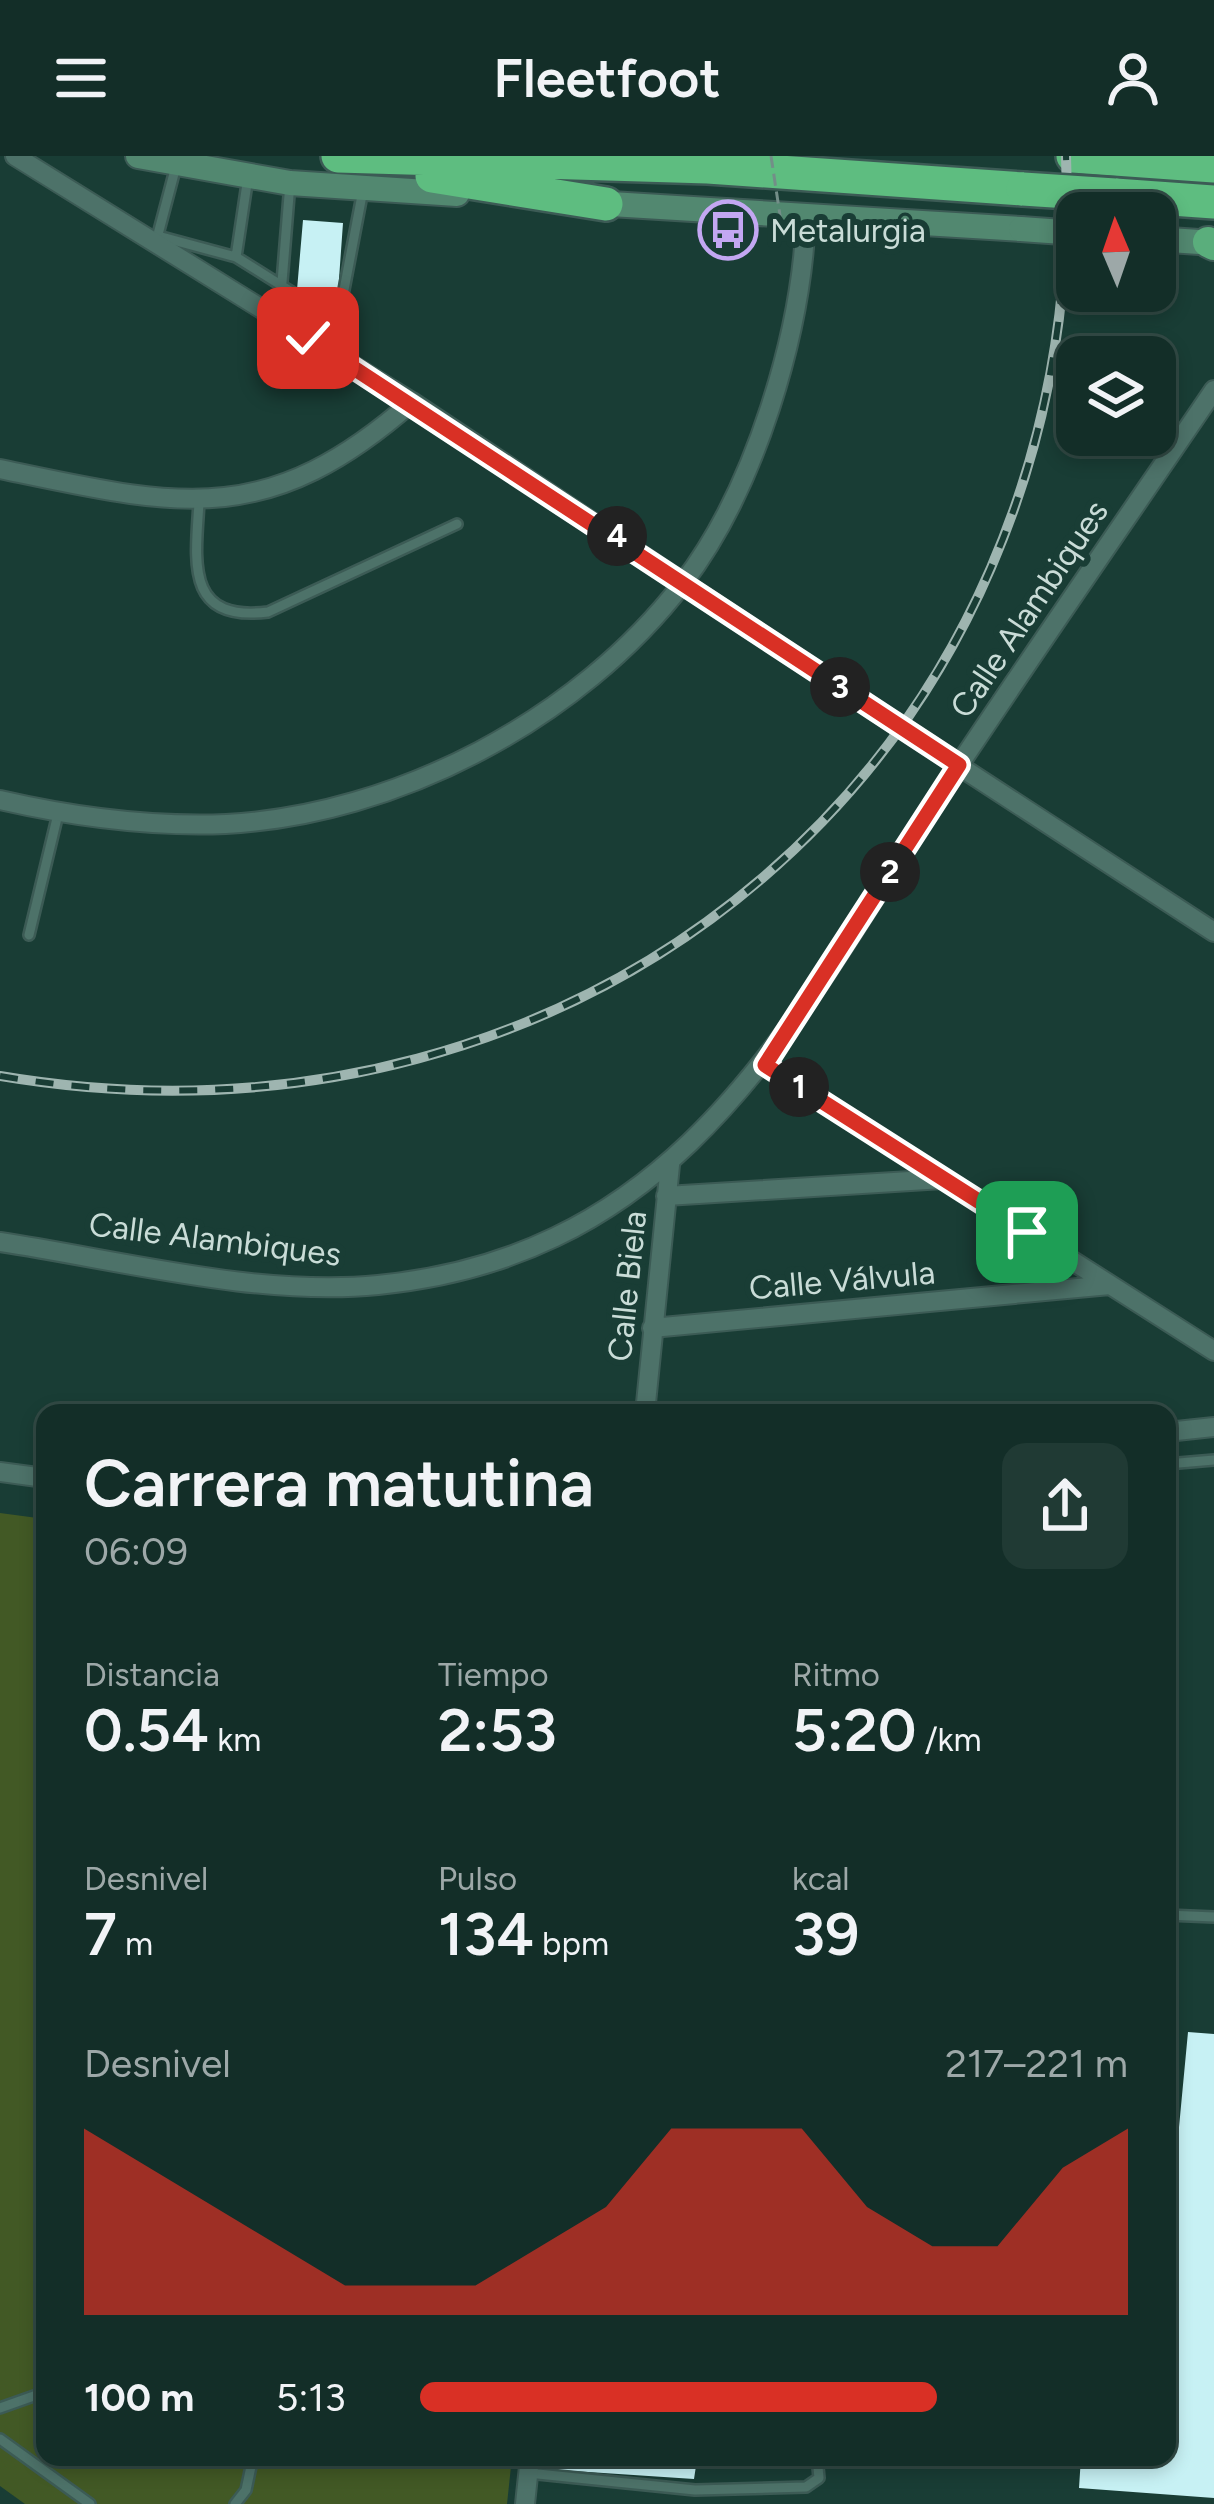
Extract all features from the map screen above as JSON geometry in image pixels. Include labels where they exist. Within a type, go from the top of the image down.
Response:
[{"type":"highway","points":[[338,156],[707,166],[1214,202]]},
{"type":"highway","points":[[1073,156],[1214,166]]},
{"type":"highway","points":[[297,170],[606,204]]},
{"type":"main road","points":[[138,156],[248,177],[297,170],[363,188],[1056,232]]},
{"type":"main road","points":[[1176,240],[1212,243]]},
{"type":"street","points":[[15,156],[412,402],[1214,932]]},
{"type":"street","points":[[0,800],[58,814],[227,824],[302,814],[379,794],[520,727],[640,632],[685,580],[754,450],[776,389],[804,280],[806,216]]},
{"type":"street","name":"Calle Alambiques","points":[[0,1242],[290,1285],[379,1285],[497,1261],[559,1237],[670,1165],[765,1065],[959,765],[1214,390]]},
{"type":"street","points":[[0,469],[199,503],[267,491],[317,472],[362,446],[412,402]]},
{"type":"street","points":[[765,1065],[1214,1351]]},
{"type":"street","name":"Calle Biela","points":[[646,1404],[670,1165]]},
{"type":"street","points":[[666,1196],[943,1179]]},
{"type":"street","name":"Calle Válvula","points":[[652,1328],[1110,1285]]},
{"type":"street","points":[[1176,1431],[1214,1427]]},
{"type":"street","points":[[0,1472],[36,1477]]},
{"type":"street","points":[[526,2504],[529,2466]]},
{"type":"lane","points":[[176,166],[157,240],[236,257],[330,316]]},
{"type":"lane","points":[[282,282],[297,170]]},
{"type":"lane","points":[[236,257],[248,177]]},
{"type":"lane","points":[[308,338],[330,316],[347,279],[363,188]]},
{"type":"lane","points":[[199,503],[196,577],[219,609],[240,616],[268,613],[457,524]]},
{"type":"lane","points":[[29,935],[58,814]]},
{"type":"lane","points":[[1176,1463],[1214,1460]]},
{"type":"lane","points":[[1176,1915],[1214,1917]]},
{"type":"lane","points":[[0,2408],[36,2395]]},
{"type":"lane","points":[[0,2440],[36,2466]]},
{"type":"lane","points":[[37,2466],[90,2504]]},
{"type":"lane","points":[[236,2504],[246,2490],[251,2466]]},
{"type":"lane","points":[[536,2466],[695,2490],[806,2487],[819,2478],[818,2466]]},
{"type":"path","points":[[771,156],[783,235]]},
{"type":"green space","points":[[0,1513],[36,1518],[36,2466],[511,2466],[507,2504],[25,2504],[0,2486]]},
{"type":"building","points":[[303,220],[343,223],[338,293],[297,290]]},
{"type":"building","points":[[1188,2032],[1214,2034],[1214,2498],[1079,2488],[1080,2466],[1176,2466],[1176,2159]]},
{"type":"building","points":[[543,2466],[696,2466],[694,2479]]},
{"type":"railway","points":[[0,1076],[215,1090],[418,1059],[601,987],[761,879],[893,738],[991,568],[1050,372],[1066,156]]},
{"type":"place","name":"Metalurgia","points":[[728,230]]},
{"type":"route","points":[[308,338],[685,580],[959,765],[765,1065],[1027,1232]]}]
